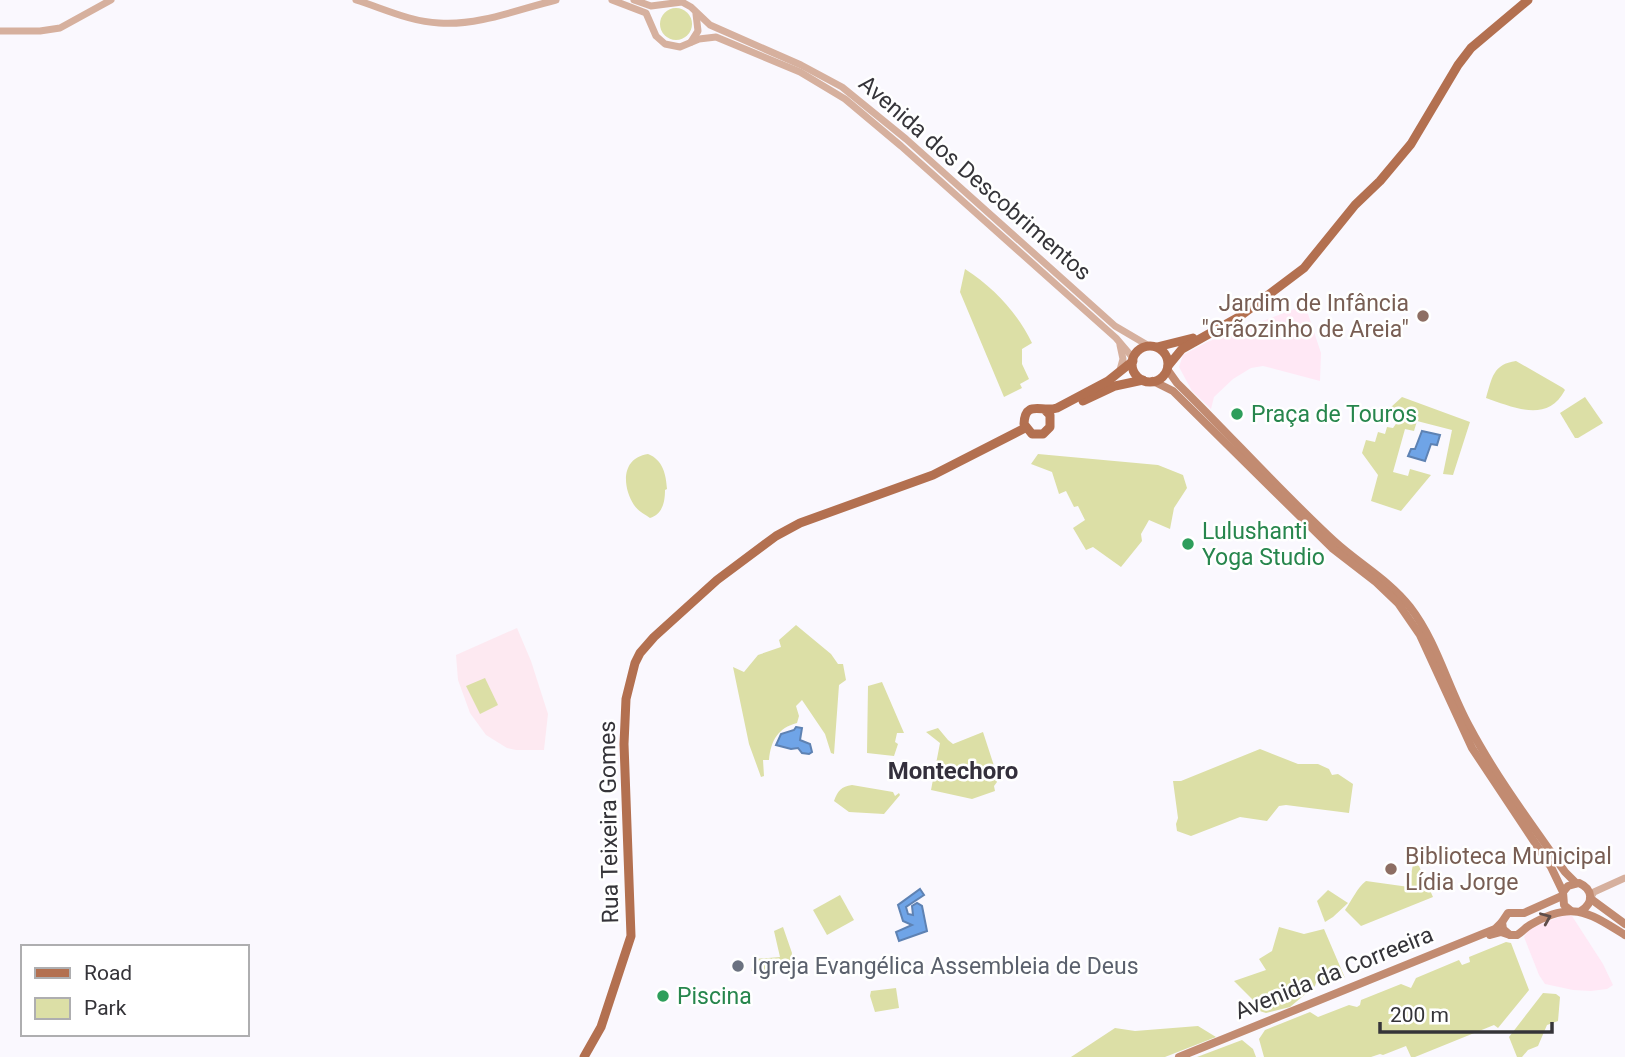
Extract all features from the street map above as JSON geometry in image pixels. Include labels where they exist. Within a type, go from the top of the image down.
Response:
[{"type":"main road","points":[[1239,317],[1188,340],[1139,350],[1119,373],[1108,381],[1057,408],[1037,407],[1027,412],[1025,428],[1032,434],[1043,434],[1050,427],[1051,420],[1060,412],[1108,388],[1162,377],[1182,349],[1239,317],[1304,268],[1351,210],[1411,144],[1471,48],[1528,0]]},
{"type":"main road","points":[[1153,346],[1166,355],[1168,368],[1177,383],[1299,508],[1336,543],[1382,579],[1410,607],[1426,632],[1483,751],[1558,862],[1576,883],[1585,886],[1591,898],[1625,924]]},
{"type":"main road","points":[[1133,359],[1134,370],[1148,381],[1173,391],[1332,548],[1398,603],[1420,635],[1477,756],[1552,867],[1564,905],[1570,911]]},
{"type":"main road","points":[[1044,409],[1051,420]]},
{"type":"main road","name":"Rua Teixeira Gomes","points":[[584,1057],[601,1027],[631,936],[624,744],[626,699],[640,653],[716,580],[776,536],[800,523],[933,475],[1025,428]]},
{"type":"main road","points":[[1576,883],[1568,886],[1562,894],[1524,912],[1508,913],[1502,922],[1503,929],[1510,935],[1517,935],[1543,919],[1570,911],[1581,911],[1625,935]]},
{"type":"main road","points":[[1581,911],[1588,907],[1591,898]]},
{"type":"main road","points":[[1518,913],[1524,919],[1524,929]]},
{"type":"main road","name":"Avenida da Correeira","points":[[1179,1057],[1495,929],[1502,922]]},
{"type":"main road","name":"Avenida da Correeira","points":[[1189,1057],[1490,935],[1501,932],[1510,935]]},
{"type":"street","points":[[0,31],[29,32],[60,28],[111,0]]},
{"type":"street","points":[[356,0],[419,20],[450,24],[479,20],[556,0]]},
{"type":"street","points":[[612,0],[646,13],[660,41],[669,46],[681,47],[690,42],[698,31],[695,12],[682,2],[651,6],[634,0]]},
{"type":"street","points":[[654,29],[653,22],[657,11],[667,3]]},
{"type":"street","name":"Avenida dos Descobrimentos","points":[[695,12],[710,25],[812,70],[862,102],[1115,326],[1153,346]]},
{"type":"street","name":"Avenida dos Descobrimentos","points":[[690,42],[707,37],[726,40],[800,72],[845,99],[1116,338],[1133,359]]},
{"type":"street","points":[[1116,338],[1123,353],[1119,373]]},
{"type":"street","points":[[1591,898],[1594,892],[1625,878]]},
{"type":"street","points":[[1585,886],[1613,883]]},
{"type":"shaded area","points":[[1305,305],[1321,353],[1320,381],[1263,366],[1251,368],[1233,379],[1214,397],[1211,409],[1192,391],[1179,367],[1183,355],[1207,342]]},
{"type":"shaded area","points":[[517,628],[548,714],[544,750],[507,748],[486,735],[470,713],[458,680],[456,655]]},
{"type":"shaded area","points":[[1565,915],[1572,916],[1603,964],[1613,985],[1607,989],[1573,990],[1545,984],[1539,975],[1524,937],[1530,928]]},
{"type":"green space","points":[[676,8],[687,13],[692,24],[687,35],[676,40],[665,35],[660,24],[665,13]]},
{"type":"green space","points":[[965,269],[986,284],[1004,302],[1032,343],[1022,349],[1022,364],[1029,379],[1020,384],[1022,388],[1004,397],[960,292]]},
{"type":"green space","points":[[1516,361],[1563,388],[1565,390],[1558,400],[1549,407],[1529,410],[1486,398],[1492,378],[1498,369]]},
{"type":"green space","points":[[1402,397],[1470,422],[1453,475],[1443,474],[1452,430],[1417,421],[1414,431],[1405,429],[1393,472],[1408,476],[1410,469],[1431,475],[1401,511],[1371,501],[1378,475],[1362,453],[1366,440],[1375,442],[1378,432],[1385,434],[1387,427],[1393,428],[1398,421],[1402,422],[1404,412],[1390,408]]},
{"type":"green space","points":[[1585,397],[1603,423],[1575,438],[1560,413]]},
{"type":"green space","points":[[648,454],[663,468],[667,489],[660,510],[650,518],[634,505],[626,482],[626,474],[633,461]]},
{"type":"green space","points":[[1038,454],[1158,465],[1183,475],[1187,488],[1174,508],[1170,529],[1149,520],[1141,534],[1142,541],[1121,567],[1093,547],[1086,550],[1073,528],[1085,520],[1078,506],[1074,507],[1066,491],[1059,494],[1052,472],[1031,464]]},
{"type":"green space","points":[[796,625],[831,654],[838,664],[843,664],[846,680],[839,685],[834,754],[831,753],[825,734],[802,700],[796,706],[799,716],[797,723],[785,728],[777,736],[769,760],[763,760],[764,776],[761,777],[749,744],[733,667],[744,672],[758,655],[781,647],[779,640]]},
{"type":"green space","points":[[485,678],[498,705],[480,714],[466,686]]},
{"type":"green space","points":[[882,682],[904,733],[897,733],[895,742],[898,744],[894,756],[867,753],[868,686]]},
{"type":"green space","points":[[938,728],[953,744],[983,732],[997,775],[995,791],[972,799],[931,790],[940,743],[926,732]]},
{"type":"green space","points":[[1260,749],[1298,764],[1318,764],[1329,769],[1332,775],[1338,774],[1353,784],[1349,813],[1286,805],[1279,806],[1267,821],[1240,817],[1191,836],[1177,831],[1173,781],[1181,781]]},
{"type":"green space","points":[[852,785],[900,795],[884,814],[849,812],[834,801],[840,790]]},
{"type":"green space","points":[[1413,864],[1419,866],[1433,897],[1361,926],[1345,910],[1366,881],[1409,887]]},
{"type":"green space","points":[[1328,890],[1348,903],[1325,922],[1317,901]]},
{"type":"green space","points":[[840,895],[854,920],[827,935],[813,910]]},
{"type":"green space","points":[[783,927],[792,953],[790,964],[770,967],[766,971],[751,971],[754,959],[780,957],[774,931]]},
{"type":"green space","points":[[1279,927],[1304,934],[1324,929],[1345,978],[1337,971],[1337,977],[1326,983],[1317,979],[1315,986],[1290,1007],[1266,1013],[1253,1009],[1254,1001],[1234,981],[1266,970],[1259,959],[1272,951]]},
{"type":"green space","points":[[1506,942],[1511,943],[1529,990],[1498,1028],[1494,1025],[1415,1057],[1411,1057],[1406,1046],[1371,1057],[1264,1057],[1259,1039],[1265,1030],[1310,1012],[1318,1017],[1349,1005],[1357,1007],[1361,1000],[1401,984],[1411,988],[1416,978],[1459,960],[1462,965],[1470,962],[1469,957]]},
{"type":"green space","points":[[896,988],[899,1008],[875,1012],[871,991]]},
{"type":"green space","points":[[1543,993],[1560,997],[1558,1021],[1547,1025],[1538,1046],[1528,1050],[1522,1057],[1517,1057],[1509,1037]]},
{"type":"green space","points":[[1198,1026],[1216,1037],[1165,1057],[1071,1057],[1115,1028],[1135,1031]]},
{"type":"green space","points":[[1242,1040],[1253,1049],[1256,1057],[1197,1057]]},
{"type":"water","points":[[1422,431],[1440,435],[1437,445],[1431,444],[1425,461],[1408,456],[1411,449],[1415,449]]},
{"type":"water","points":[[796,727],[802,728],[800,740],[810,744],[812,752],[809,754],[802,753],[798,748],[776,745],[781,734]]},
{"type":"water","points":[[920,889],[924,895],[906,907],[908,914],[913,915],[912,906],[917,903],[922,906],[927,931],[899,941],[896,932],[912,925],[903,921],[898,905]]},
{"type":"place","name":"Jardim de Infância \"Grãozinho de Areia\"","points":[[1423,316]]},
{"type":"place","name":"Praça de Touros","points":[[1237,414]]},
{"type":"place","name":"Lulushanti Yoga Studio","points":[[1188,544]]},
{"type":"place","name":"Biblioteca Municipal Lídia Jorge","points":[[1391,869]]},
{"type":"place","name":"Igreja Evangélica Assembleia de Deus","points":[[738,966]]},
{"type":"place","name":"Piscina","points":[[663,996]]},
{"type":"district","name":"Montechoro","points":[[953,771]]}]
